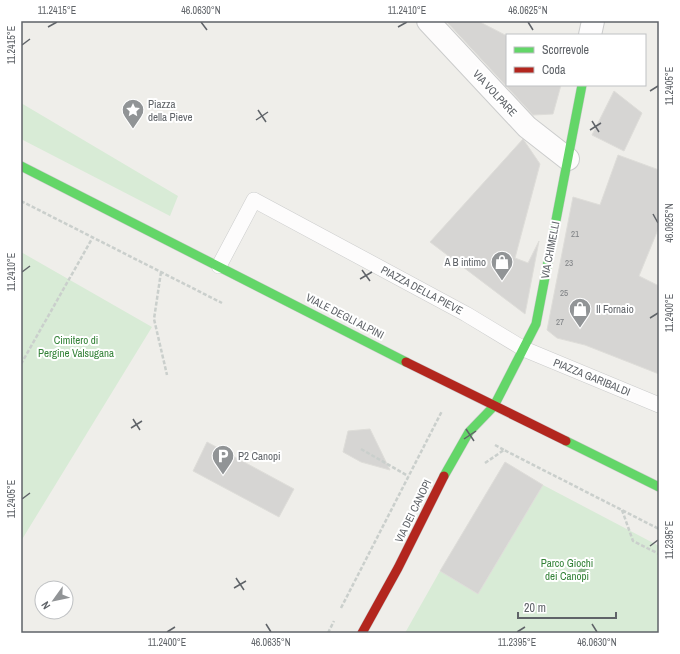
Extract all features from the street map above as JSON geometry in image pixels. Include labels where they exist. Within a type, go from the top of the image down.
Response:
[{"type":"main road","name":"VIA CHIMELLI","points":[[494,406],[536,324],[582,86]]},
{"type":"main road","name":"VIALE DEGLI ALPINI","points":[[21,166],[494,406],[659,487]]},
{"type":"main road","name":"VIA DEI CANOPI","points":[[362,633],[465,438],[494,406]]},
{"type":"street","name":"VIA VOLPARE","points":[[428,21],[527,127],[568,159]]},
{"type":"street","points":[[590,34],[593,21]]},
{"type":"lane","name":"PIAZZA DELLA PIEVE","points":[[219,266],[254,200],[466,314],[524,350]]},
{"type":"lane","name":"PIAZZA GARIBALDI","points":[[524,350],[659,405]]},
{"type":"path","points":[[21,364],[93,237]]},
{"type":"path","points":[[161,272],[154,319],[167,375]]},
{"type":"path","points":[[339,612],[442,410]]},
{"type":"path","points":[[438,417],[444,420]]},
{"type":"path","points":[[492,444],[659,529]]},
{"type":"path","points":[[361,449],[408,476]]},
{"type":"path","points":[[482,465],[504,450]]},
{"type":"path","points":[[622,510],[633,541],[659,554]]},
{"type":"path","points":[[328,633],[335,619]]},
{"type":"green space","points":[[21,103],[178,196],[170,216],[21,139]]},
{"type":"green space","name":"Cimitero di Pergine Valsugana","points":[[21,252],[152,327],[21,541]]},
{"type":"green space","name":"Parco Giochi dei Canopi","points":[[543,485],[659,546],[659,633],[405,633],[440,571],[478,594]]},
{"type":"building","points":[[446,21],[478,21],[506,35],[506,86]]},
{"type":"building","points":[[506,86],[561,86],[553,114],[533,115]]},
{"type":"building","points":[[614,91],[642,113],[624,151],[592,135]]},
{"type":"building","points":[[523,139],[540,164],[515,258],[528,263],[539,241],[525,314],[430,242]]},
{"type":"building","points":[[618,155],[659,170],[659,227],[639,276],[659,286],[659,374],[585,345],[557,338],[547,330],[573,197],[600,205]]},
{"type":"building","points":[[370,429],[390,470],[361,462],[343,452],[348,431]]},
{"type":"building","points":[[207,442],[294,489],[279,517],[193,471]]},
{"type":"building","points":[[505,462],[543,485],[478,594],[440,571]]},
{"type":"traffic: fast","points":[[444,476],[469,432],[494,406],[536,324],[582,86]]},
{"type":"traffic: fast","points":[[21,166],[406,362]]},
{"type":"traffic: fast","points":[[566,441],[659,487]]},
{"type":"traffic: jam","points":[[406,362],[566,441]]},
{"type":"traffic: jam","points":[[362,633],[398,568],[444,476]]},
{"type":"place","name":"Piazza della Pieve","points":[[133,130]]},
{"type":"place","name":"A B intimo","points":[[502,282]]},
{"type":"place","name":"Il Fornaio","points":[[580,328]]},
{"type":"place","name":"P2 Canopi","points":[[223,476]]}]
